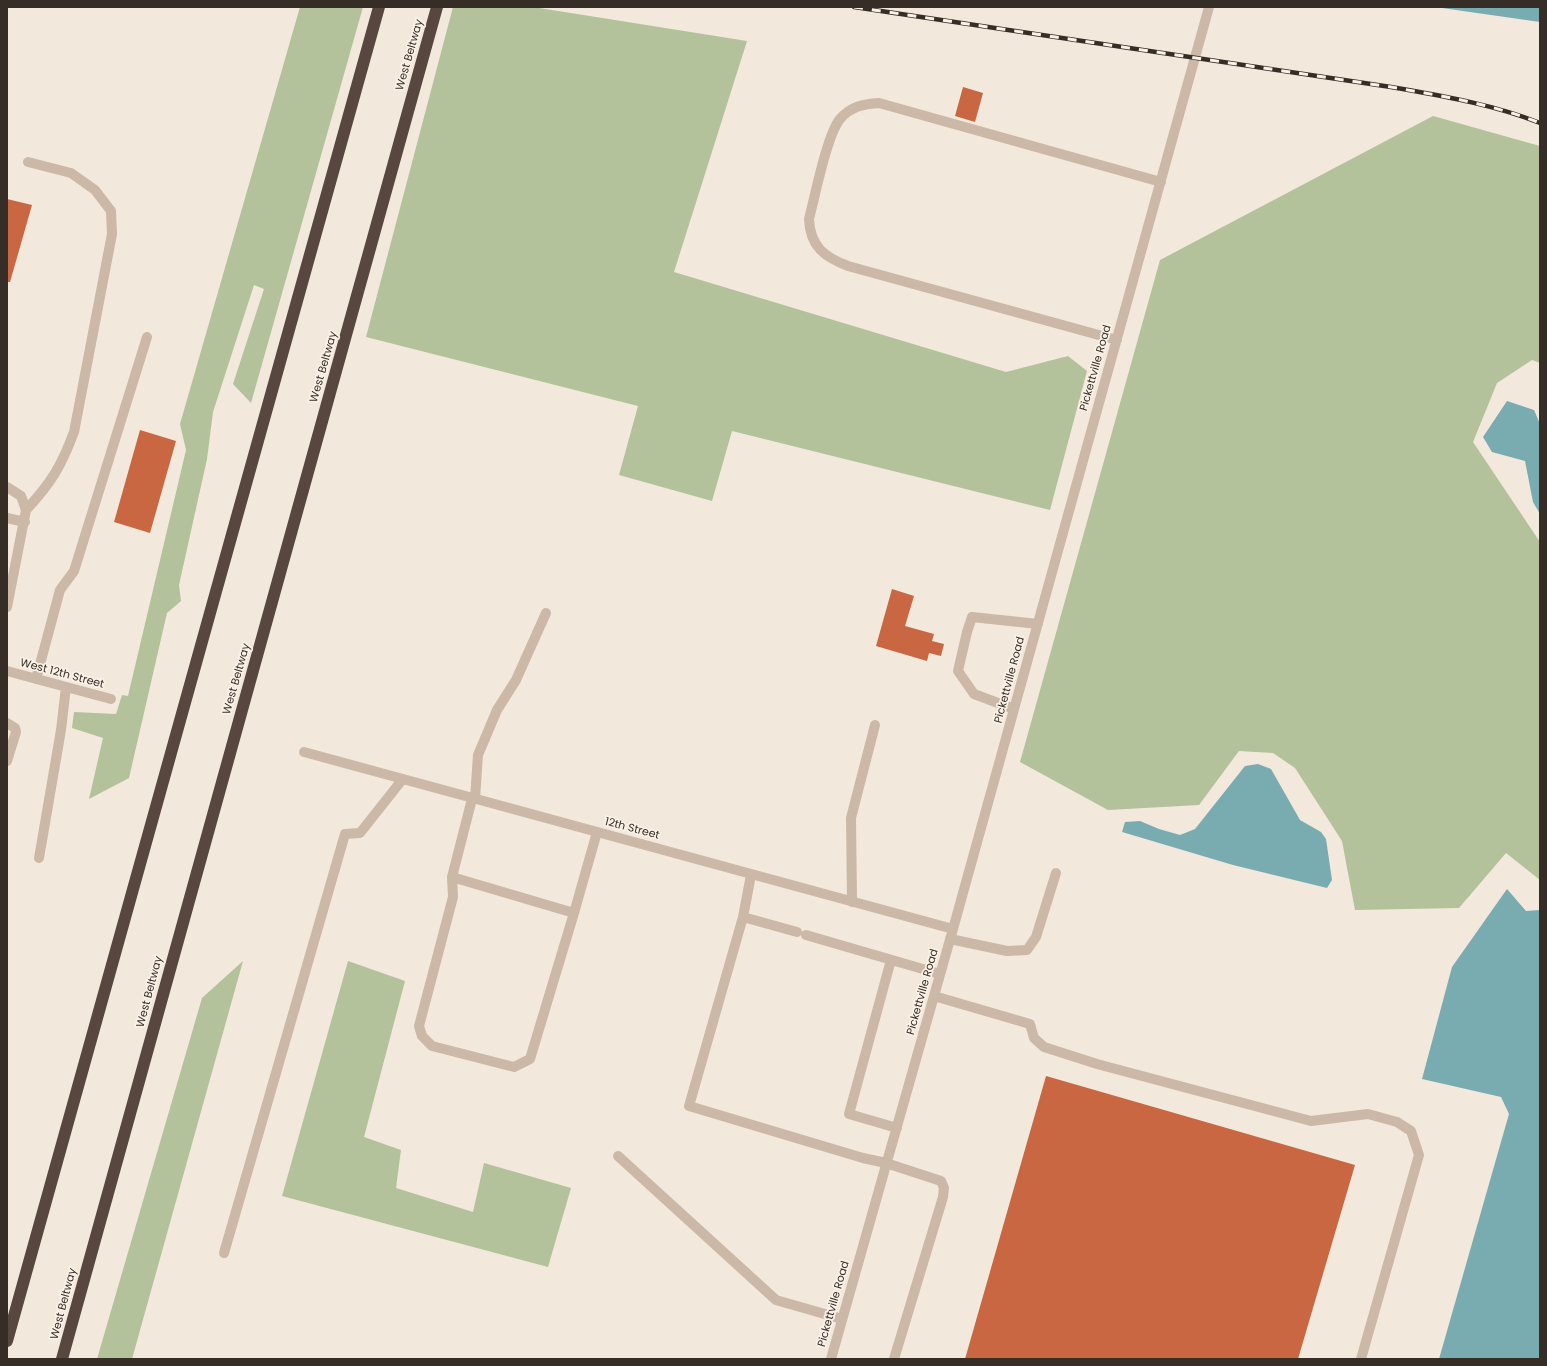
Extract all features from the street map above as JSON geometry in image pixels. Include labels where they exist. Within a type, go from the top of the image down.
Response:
[{"type":"highway","points":[[7,1342],[379,7]]},
{"type":"highway","name":"West Beltway","points":[[62,1359],[437,7]]},
{"type":"street","name":"Pickettville Road","points":[[831,1359],[952,934],[1209,7]]},
{"type":"street","points":[[1117,340],[848,266],[835,261],[825,254],[814,243],[809,231],[809,219],[831,138],[840,119],[851,109],[864,104],[879,103],[1161,182]]},
{"type":"street","points":[[26,510],[45,490],[64,462],[74,432],[112,234],[111,211],[95,190],[71,173],[28,162]]},
{"type":"street","points":[[36,679],[60,590],[74,571],[147,337]]},
{"type":"street","points":[[7,487],[21,496],[26,510],[25,522],[7,606]]},
{"type":"street","points":[[7,518],[25,522]]},
{"type":"street","points":[[546,613],[516,680],[497,710],[478,755],[473,799],[452,877],[453,897],[419,1026],[422,1036],[432,1046],[514,1067],[530,1059],[597,832]]},
{"type":"street","points":[[1014,709],[974,694],[958,671],[967,632],[972,616],[1038,624]]},
{"type":"street","name":"West 12th Street","points":[[7,671],[111,699]]},
{"type":"street","points":[[39,858],[61,730],[66,687]]},
{"type":"street","points":[[7,723],[15,728],[16,732],[7,761]]},
{"type":"street","points":[[852,902],[851,818],[874,725]]},
{"type":"street","name":"12th Street","points":[[304,752],[852,902],[1007,951],[1027,950],[1036,937],[1056,873]]},
{"type":"street","points":[[224,1253],[345,834],[360,834],[402,780]]},
{"type":"street","points":[[751,875],[742,917],[689,1106],[862,1158],[886,1163],[941,1181],[944,1188],[944,1197],[894,1359]]},
{"type":"street","points":[[452,877],[574,913]]},
{"type":"street","points":[[742,917],[940,974]]},
{"type":"street","points":[[891,960],[849,1114],[896,1128]]},
{"type":"street","points":[[934,996],[1030,1024],[1034,1038],[1044,1047],[1097,1064],[1311,1121],[1368,1114],[1397,1122],[1411,1131],[1419,1155],[1360,1359]]},
{"type":"street","points":[[618,1156],[776,1300],[842,1319]]},
{"type":"green space","points":[[300,7],[363,7],[251,403],[233,384],[264,289],[254,285],[213,412],[207,459],[179,585],[181,601],[167,613],[129,778],[89,799],[103,738],[72,728],[74,712],[116,714],[122,695],[128,696],[186,450],[180,424]]},
{"type":"green space","points":[[453,7],[533,7],[747,41],[674,272],[1006,372],[1068,356],[1087,371],[1050,510],[732,431],[712,501],[619,475],[638,406],[366,337]]},
{"type":"green space","points":[[1433,116],[1540,146],[1540,363],[1532,360],[1497,383],[1473,442],[1540,542],[1540,880],[1506,853],[1459,908],[1355,910],[1342,841],[1295,768],[1273,753],[1239,751],[1199,805],[1108,810],[1020,762],[1160,260]]},
{"type":"green space","points":[[243,961],[132,1359],[97,1359],[202,998]]},
{"type":"green space","points":[[348,961],[405,981],[364,1137],[401,1150],[396,1188],[473,1212],[484,1163],[571,1188],[548,1267],[282,1196]]},
{"type":"water","points":[[1435,7],[1540,7],[1540,22]]},
{"type":"water","points":[[1507,401],[1534,410],[1540,424],[1540,514],[1533,502],[1525,461],[1492,452],[1483,437]]},
{"type":"water","points":[[1258,764],[1271,769],[1300,820],[1321,832],[1326,839],[1332,880],[1327,888],[1233,865],[1122,832],[1125,822],[1140,821],[1159,829],[1180,835],[1195,829],[1245,766]]},
{"type":"water","points":[[1507,889],[1526,911],[1540,910],[1540,1359],[1439,1359],[1509,1114],[1501,1097],[1422,1079],[1452,967]]},
{"type":"building","points":[[963,87],[983,93],[975,122],[955,116]]},
{"type":"building","points":[[7,199],[32,205],[10,282],[7,282]]},
{"type":"building","points":[[140,430],[176,441],[150,533],[114,522]]},
{"type":"building","points":[[892,589],[914,596],[905,626],[934,634],[932,641],[944,644],[941,656],[929,653],[927,661],[876,646]]},
{"type":"building","points":[[1046,1076],[1355,1165],[1298,1359],[965,1359]]},
{"type":"railway","points":[[854,7],[1391,87],[1448,97],[1522,116],[1540,123]]}]
